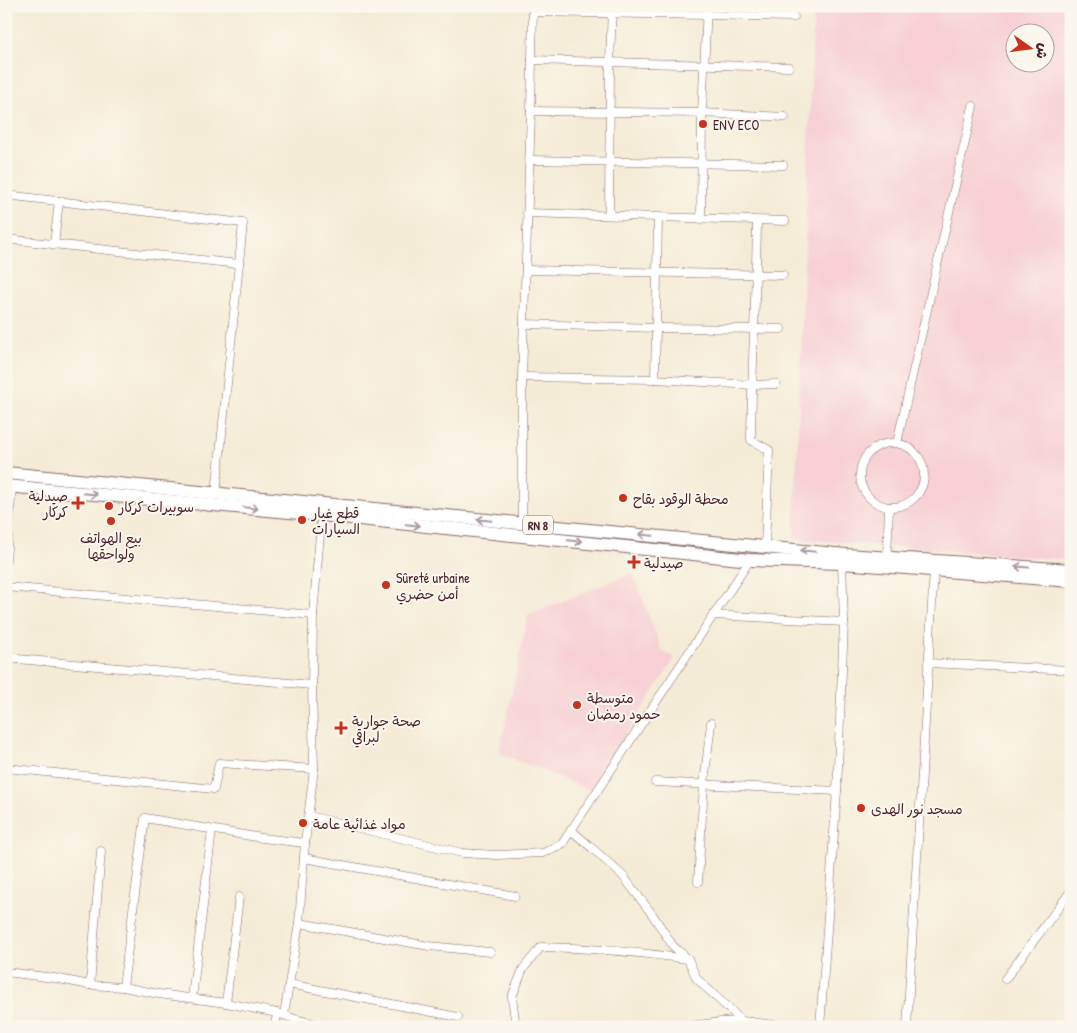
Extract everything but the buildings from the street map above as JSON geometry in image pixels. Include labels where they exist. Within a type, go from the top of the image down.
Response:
[{"type":"main road","name":"RN 8","points":[[6,473],[216,494],[322,510],[750,560],[887,557],[1071,570]]},
{"type":"main road","name":"RN 8","points":[[9,486],[522,524],[765,546],[844,559],[934,570],[1071,581]]},
{"type":"street","points":[[522,524],[522,377],[530,160],[533,9],[707,10],[794,18]]},
{"type":"street","points":[[609,215],[612,10]]},
{"type":"street","points":[[701,219],[702,113],[707,10]]},
{"type":"street","points":[[532,60],[789,68]]},
{"type":"street","points":[[897,443],[973,106]]},
{"type":"street","points":[[531,111],[702,113],[785,117]]},
{"type":"street","points":[[530,160],[783,165]]},
{"type":"street","points":[[6,195],[243,223],[216,494]]},
{"type":"street","points":[[54,244],[59,201]]},
{"type":"street","points":[[527,214],[785,221]]},
{"type":"street","points":[[655,379],[658,218]]},
{"type":"street","points":[[757,221],[751,440],[769,450],[765,546]]},
{"type":"street","points":[[6,239],[239,264]]},
{"type":"street","points":[[526,270],[783,275]]},
{"type":"street","points":[[524,324],[755,330],[781,329]]},
{"type":"street","points":[[522,377],[655,379],[752,385],[776,384]]},
{"type":"street","points":[[886,443],[904,444],[914,450],[921,459],[924,481],[918,493],[911,501],[900,506],[889,507],[878,504],[869,497],[862,487],[861,465],[875,447],[886,443]]},
{"type":"street","points":[[6,560],[9,486]]},
{"type":"street","points":[[887,557],[889,507]]},
{"type":"street","points":[[275,1027],[281,1014],[288,984],[298,923],[314,769],[313,616],[322,510]]},
{"type":"street","points":[[820,1027],[837,791],[844,622],[844,559]]},
{"type":"street","points":[[309,816],[471,854],[543,853],[562,844],[750,560]]},
{"type":"street","points":[[907,1027],[934,570]]},
{"type":"street","points":[[6,587],[313,616]]},
{"type":"street","points":[[713,615],[844,622]]},
{"type":"street","points":[[6,658],[312,685]]},
{"type":"street","points":[[928,663],[1071,670]]},
{"type":"street","points":[[698,882],[704,784],[711,723]]},
{"type":"street","points":[[6,768],[214,789],[219,763],[314,769]]},
{"type":"street","points":[[656,782],[837,791]]},
{"type":"street","points":[[123,987],[145,818],[262,838],[305,843]]},
{"type":"street","points":[[192,998],[212,830]]},
{"type":"street","points":[[571,830],[623,876],[652,914],[673,946],[688,959],[696,979],[742,1021]]},
{"type":"street","points":[[90,985],[101,851]]},
{"type":"street","points":[[304,858],[515,896]]},
{"type":"street","points":[[1005,979],[1071,891]]},
{"type":"street","points":[[226,1003],[239,897]]},
{"type":"street","points":[[298,923],[429,946],[490,952]]},
{"type":"street","points":[[516,1027],[512,997],[523,970],[541,947],[633,952],[688,959]]},
{"type":"street","points":[[6,972],[226,1003],[281,1014],[329,1027]]},
{"type":"street","points":[[288,984],[458,1017]]},
{"type":"street","points":[[683,1027],[742,1021],[792,1027]]},
{"type":"shaded area","points":[[814,6],[1071,6],[1071,560],[794,539]]},
{"type":"shaded area","name":"متوسطة حمود رمضان","points":[[633,573],[662,651],[675,658],[590,790],[499,753],[528,615]]},
{"type":"place","name":"ENV ECO","points":[[703,124]]},
{"type":"place","name":"محطة الوقود بقاح","points":[[623,498]]},
{"type":"place","name":"صيدلية كركار","points":[[78,503]]},
{"type":"place","name":"سوبيرات كركار","points":[[109,506]]},
{"type":"place","name":"قطع غيار السيارات","points":[[302,520]]},
{"type":"place","name":"بيع الهواتف ولواحقها","points":[[111,521]]},
{"type":"place","name":"صيدلية","points":[[634,562]]},
{"type":"place","name":"Sûreté urbaine أمن حضري","points":[[386,585]]},
{"type":"place","name":"متوسطة حمود رمضان","points":[[577,705]]},
{"type":"place","name":"صحة جوارية لبراقي","points":[[341,728]]},
{"type":"place","name":"مسجد نور الهدى","points":[[861,808]]},
{"type":"place","name":"مواد غذائية عامة","points":[[303,823]]}]
